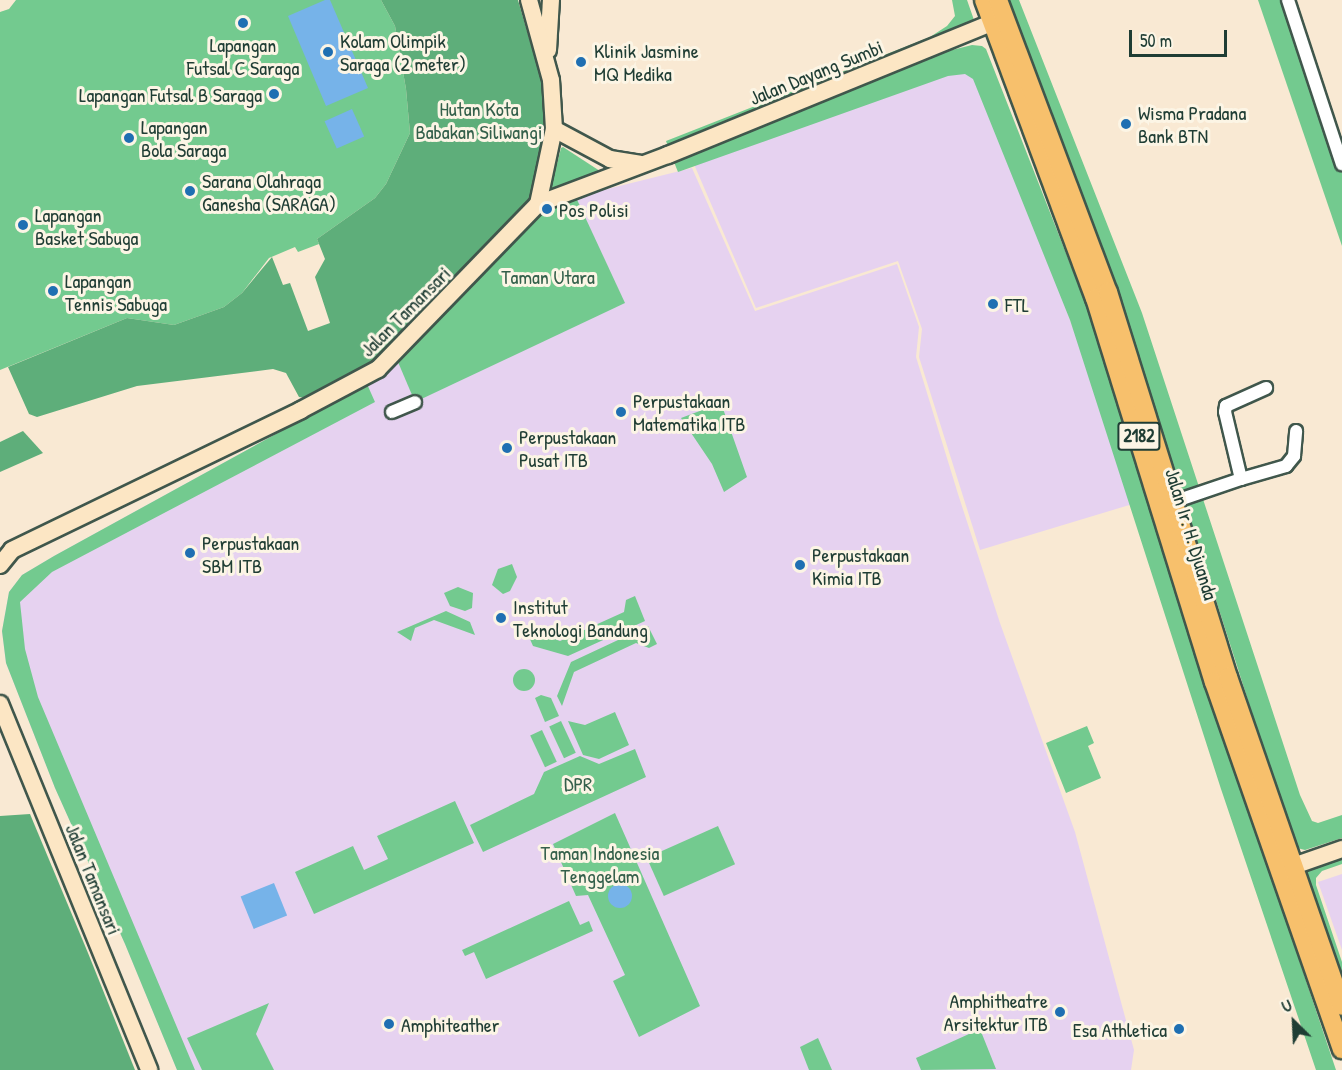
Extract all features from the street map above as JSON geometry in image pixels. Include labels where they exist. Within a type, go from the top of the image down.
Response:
[{"type":"main road","points":[[529,0],[551,80]]},
{"type":"main road","points":[[538,204],[554,129],[548,31],[551,0]]},
{"type":"main road","name":"Jalan Ir. H. Djuanda","points":[[984,0],[999,20],[1076,201],[1221,679],[1285,868],[1342,1049]]},
{"type":"main road","name":"Jalan Ir. H. Djuanda","points":[[998,0],[999,20],[1042,154],[1122,356]]},
{"type":"main road","name":"Jalan Dayang Sumbi","points":[[538,204],[999,20]]},
{"type":"main road","points":[[554,129],[610,159],[641,164]]},
{"type":"main road","name":"Jalan Tamansari","points":[[0,565],[12,550],[301,410],[378,369],[538,204]]},
{"type":"main road","name":"Jalan Ir. H. Djuanda","points":[[1136,404],[1173,502],[1221,679]]},
{"type":"main road","name":"Jalan Tamansari","points":[[0,704],[149,1070]]},
{"type":"main road","points":[[1285,868],[1342,849]]},
{"type":"main road","name":"Jalan Ir. H. Djuanda","points":[[1285,868],[1342,1006]]},
{"type":"street","points":[[1288,0],[1342,164]]},
{"type":"street","points":[[1241,479],[1225,412],[1226,406],[1266,388]]},
{"type":"street","points":[[392,412],[416,402]]},
{"type":"street","points":[[1173,502],[1287,466],[1294,456],[1296,431]]},
{"type":"shaded area","points":[[948,59],[979,67],[1136,503],[980,550],[919,357],[922,329],[898,261],[756,308],[693,162]]},
{"type":"shaded area","name":"Institut Teknologi Bandung","points":[[692,168],[755,311],[897,264],[919,327],[916,357],[958,494],[1000,623],[1075,832],[1134,1050],[1131,1070],[177,1070],[125,944],[55,788],[6,663],[2,631],[9,592],[22,575],[54,556],[367,384],[567,199]]},
{"type":"shaded area","points":[[1342,874],[1342,950],[1318,882]]},
{"type":"green space","name":"Sarana Olahraga Ganesha (SARAGA)","points":[[16,0],[381,0],[395,26],[406,89],[410,133],[386,184],[375,198],[317,239],[319,244],[298,252],[295,247],[269,258],[242,293],[224,307],[174,325],[127,318],[0,370],[0,12],[9,9]]},
{"type":"green space","name":"Hutan Kota Babakan Siliwangi","points":[[381,0],[518,0],[547,100],[550,127],[533,194],[529,200],[376,361],[306,398],[299,397],[286,373],[273,369],[137,386],[37,417],[29,414],[8,367],[127,318],[174,325],[224,307],[242,293],[272,257],[283,285],[290,283],[308,331],[330,323],[315,277],[325,259],[317,239],[375,198],[386,184],[410,133],[406,89],[395,26]]},
{"type":"green space","points":[[952,0],[967,0],[974,20],[969,29],[670,152],[666,141],[930,37],[947,26],[955,16]]},
{"type":"green space","points":[[1000,0],[1019,0],[1142,313],[1300,795],[1312,821],[1318,823],[1342,815],[1342,838],[1305,850],[1297,848],[1293,841],[1128,325]]},
{"type":"green space","points":[[1258,0],[1284,0],[1342,173],[1342,246]]},
{"type":"green space","points":[[972,45],[986,49],[1091,317],[1225,739],[1336,1070],[1316,1070],[1221,789],[1070,320],[973,79],[965,74],[948,76],[678,172],[672,157],[948,51]]},
{"type":"green space","points":[[563,147],[603,173],[550,191]]},
{"type":"green space","name":"Taman Utara","points":[[573,191],[625,303],[415,402],[395,355],[538,204]]},
{"type":"green space","points":[[367,384],[375,402],[52,572],[20,602],[25,649],[38,697],[195,1070],[177,1070],[125,944],[55,788],[6,663],[2,631],[9,592],[22,575],[54,556]]},
{"type":"green space","points":[[721,403],[747,477],[724,492],[712,464],[681,418]]},
{"type":"green space","points":[[23,431],[43,453],[0,472],[0,442]]},
{"type":"green space","points":[[512,564],[517,577],[510,591],[503,594],[492,585],[498,569]]},
{"type":"green space","points":[[458,587],[473,593],[472,608],[465,611],[450,606],[444,593]]},
{"type":"green space","points":[[635,596],[645,621],[568,656],[533,646],[525,628],[560,641],[624,612],[626,600]]},
{"type":"green space","points":[[446,611],[470,622],[475,635],[434,620],[415,628],[411,641],[397,632]]},
{"type":"green space","points":[[648,626],[657,644],[649,648],[636,643],[574,672],[562,706],[557,696],[571,662]]},
{"type":"green space","points":[[520,669],[528,669],[535,676],[535,684],[528,691],[520,691],[513,684],[513,676]]},
{"type":"green space","points":[[541,695],[551,698],[559,716],[545,722],[535,698]]},
{"type":"green space","points":[[615,712],[629,745],[599,759],[583,755],[568,721],[585,725]]},
{"type":"green space","points":[[561,721],[576,753],[564,758],[549,726]]},
{"type":"green space","points":[[1087,726],[1094,743],[1088,746],[1101,778],[1066,793],[1046,743]]},
{"type":"green space","points":[[542,730],[557,762],[545,767],[530,735]]},
{"type":"green space","name":"DPR","points":[[635,749],[646,777],[483,852],[470,825],[534,794],[544,772],[580,756],[599,764]]},
{"type":"green space","points":[[455,801],[474,843],[314,914],[295,872],[353,846],[364,870],[388,859],[377,836]]},
{"type":"green space","name":"Taman Indonesia Tenggelam","points":[[615,813],[700,1006],[639,1037],[613,981],[625,975],[588,895],[576,896],[553,844]]},
{"type":"green space","points":[[30,814],[135,1070],[0,1070],[0,816]]},
{"type":"green space","points":[[718,826],[735,864],[664,896],[647,858]]},
{"type":"green space","points":[[1342,843],[1342,864],[1322,871],[1316,878],[1316,885],[1342,962],[1342,988],[1302,871]]},
{"type":"green space","points":[[569,901],[580,925],[589,921],[593,931],[486,979],[474,952],[465,956],[462,950]]},
{"type":"green space","points":[[269,1003],[256,1034],[274,1070],[202,1070],[187,1038]]},
{"type":"green space","points":[[980,1029],[996,1069],[921,1070],[916,1058]]},
{"type":"green space","points":[[818,1038],[832,1070],[809,1070],[800,1047]]},
{"type":"water","name":"Kolam Olimpik Saraga (2 meter)","points":[[330,0],[368,88],[326,106],[288,16]]},
{"type":"water","points":[[352,109],[364,136],[337,149],[325,121]]},
{"type":"water","points":[[274,883],[287,915],[254,929],[241,896]]},
{"type":"water","points":[[620,884],[628,888],[632,896],[628,904],[620,908],[612,904],[608,896],[612,888]]},
{"type":"place","name":"Lapangan Futsal C Saraga","points":[[243,23]]},
{"type":"place","name":"Kolam Olimpik Saraga (2 meter)","points":[[328,52]]},
{"type":"place","name":"Klinik Jasmine MQ Medika","points":[[581,62]]},
{"type":"place","name":"Lapangan Futsal B Saraga","points":[[274,94]]},
{"type":"place","name":"Wisma Pradana Bank BTN","points":[[1126,124]]},
{"type":"place","name":"Lapangan Bola Saraga","points":[[129,138]]},
{"type":"place","name":"Sarana Olahraga Ganesha (SARAGA)","points":[[190,191]]},
{"type":"place","name":"Pos Polisi","points":[[547,209]]},
{"type":"place","name":"Lapangan Basket Sabuga","points":[[23,225]]},
{"type":"place","name":"Lapangan Tennis Sabuga","points":[[53,291]]},
{"type":"place","name":"FTL","points":[[993,304]]},
{"type":"place","name":"Perpustakaan Matematika ITB","points":[[621,412]]},
{"type":"place","name":"Perpustakaan Pusat ITB","points":[[507,448]]},
{"type":"place","name":"Perpustakaan SBM ITB","points":[[190,553]]},
{"type":"place","name":"Perpustakaan Kimia ITB","points":[[800,565]]},
{"type":"place","name":"Institut Teknologi Bandung","points":[[501,618]]},
{"type":"place","name":"Amphitheatre Arsitektur ITB","points":[[1060,1012]]},
{"type":"place","name":"Amphiteather","points":[[389,1024]]},
{"type":"place","name":"Esa Athletica","points":[[1179,1029]]}]
